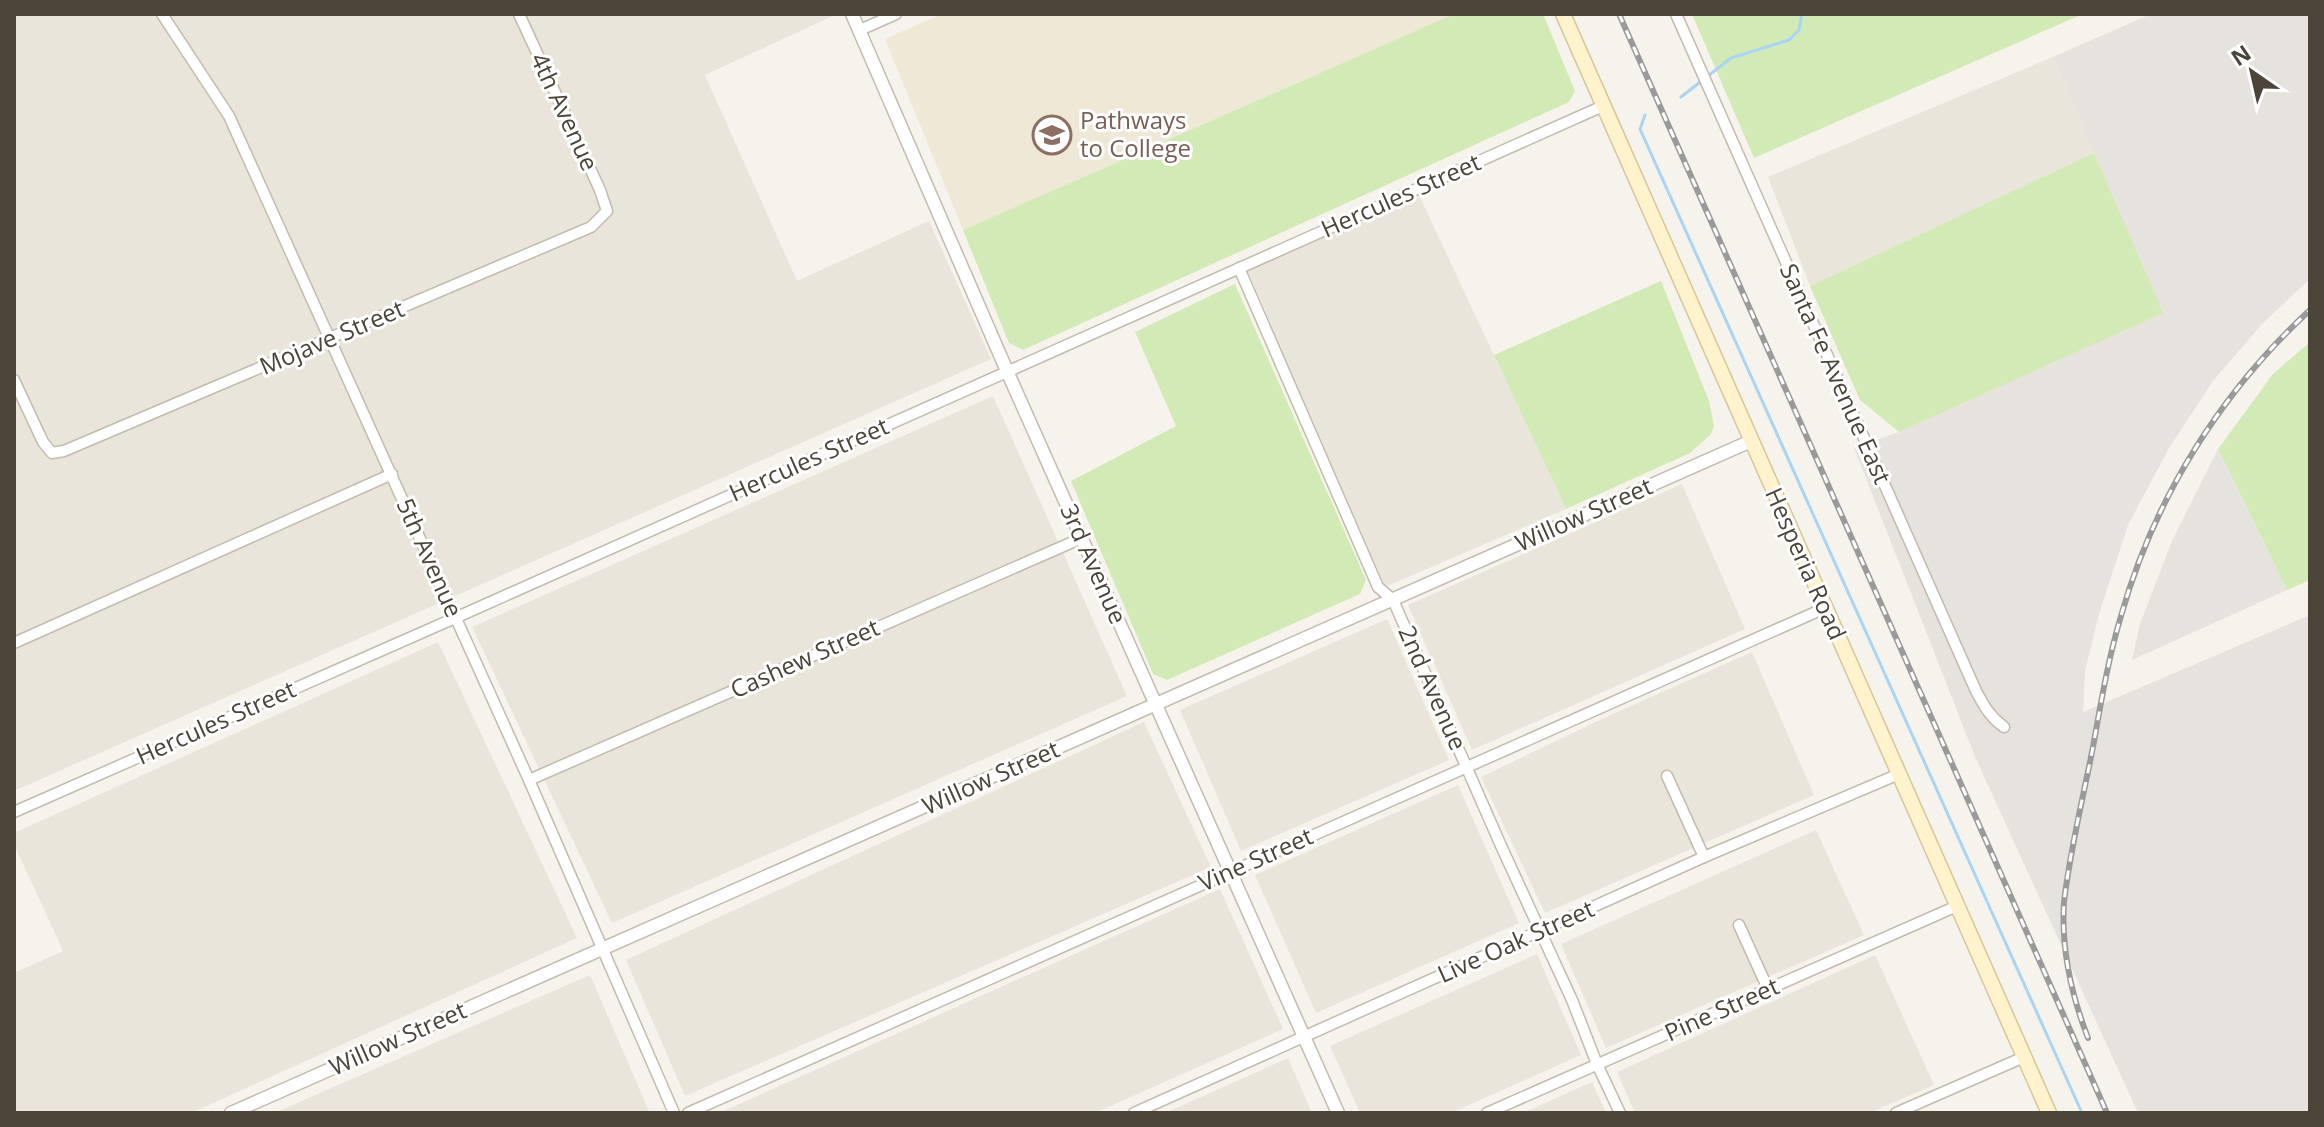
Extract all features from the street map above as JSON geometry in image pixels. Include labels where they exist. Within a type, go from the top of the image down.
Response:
[{"type":"main road","name":"Hesperia Road","points":[[1563,14],[2049,1113]]},
{"type":"street","name":"5th Avenue","points":[[162,14],[229,116],[529,780],[674,1113]]},
{"type":"street","name":"4th Avenue","points":[[519,14],[607,211]]},
{"type":"street","name":"3rd Avenue","points":[[852,14],[1007,371],[1338,1113]]},
{"type":"street","points":[[860,30],[896,14]]},
{"type":"street","name":"Santa Fe Avenue East","points":[[1676,14],[1976,691],[1984,708],[2004,727]]},
{"type":"street","name":"Hercules Street","points":[[14,812],[1603,106]]},
{"type":"street","name":"Mojave Street","points":[[14,380],[43,442],[52,453],[64,451],[591,227],[607,211]]},
{"type":"street","name":"2nd Avenue","points":[[1239,268],[1378,587],[1393,600],[1620,1113]]},
{"type":"street","name":"Willow Street","points":[[231,1113],[1751,441]]},
{"type":"street","points":[[14,643],[392,474]]},
{"type":"street","name":"Cashew Street","points":[[529,780],[1082,538]]},
{"type":"street","name":"Vine Street","points":[[688,1113],[1825,608]]},
{"type":"street","name":"Live Oak Street","points":[[1134,1113],[1704,857],[1899,774]]},
{"type":"street","points":[[1667,776],[1704,857]]},
{"type":"street","name":"Pine Street","points":[[1487,1113],[1957,906]]},
{"type":"street","points":[[1739,925],[1768,989]]},
{"type":"street","points":[[1896,1113],[2024,1057]]},
{"type":"shaded area","points":[[14,14],[837,14],[705,75],[797,281],[929,221],[991,359],[14,791]]},
{"type":"shaded area","name":"Pathways to College","points":[[942,14],[1454,14],[963,230],[885,39]]},
{"type":"shaded area","points":[[2151,14],[2310,14],[2310,279],[2262,324],[2213,381],[2169,448],[2128,525],[2099,614],[2085,671],[2083,712],[2310,615],[2310,1113],[2138,1113],[1976,759],[1854,448],[1899,432],[2162,313],[2053,57]]},
{"type":"shaded area","points":[[2053,57],[2094,153],[1810,286],[1768,177]]},
{"type":"shaded area","points":[[1418,193],[1566,509],[1385,587],[1247,269]]},
{"type":"shaded area","points":[[993,396],[1127,696],[612,923],[472,627]]},
{"type":"shaded area","points":[[2218,449],[2287,590],[2132,660],[2140,624],[2172,541]]},
{"type":"shaded area","points":[[1682,484],[1745,629],[1472,750],[1408,605]]},
{"type":"shaded area","points":[[1387,619],[1449,760],[1241,851],[1180,710]]},
{"type":"shaded area","points":[[438,642],[577,938],[191,1113],[14,1113],[14,973],[63,951],[14,844],[14,833]]},
{"type":"shaded area","points":[[1752,652],[1814,795],[1545,913],[1481,777]]},
{"type":"shaded area","points":[[1144,722],[1211,867],[685,1096],[626,960]]},
{"type":"shaded area","points":[[1458,785],[1519,923],[1316,1013],[1255,875]]},
{"type":"shaded area","points":[[1816,830],[1864,935],[1606,1048],[1561,944]]},
{"type":"shaded area","points":[[1220,889],[1283,1029],[1095,1113],[719,1113]]},
{"type":"shaded area","points":[[1537,954],[1581,1055],[1451,1113],[1360,1113],[1330,1046]]},
{"type":"shaded area","points":[[1875,955],[1934,1085],[1869,1113],[1635,1113],[1617,1072]]},
{"type":"shaded area","points":[[590,975],[649,1111],[646,1113],[274,1113]]},
{"type":"shaded area","points":[[1288,1058],[1312,1113],[1165,1113]]},
{"type":"shaded area","points":[[1592,1082],[1606,1113],[1523,1113]]},
{"type":"green space","points":[[1454,14],[1543,14],[1575,91],[1569,102],[1023,350],[1009,343],[963,230]]},
{"type":"green space","points":[[1692,14],[2083,14],[1754,158]]},
{"type":"green space","points":[[2094,153],[2163,313],[1899,432],[1860,400],[1810,286]]},
{"type":"green space","points":[[1661,281],[1709,401],[1714,426],[1711,434],[1690,453],[1566,509],[1494,355]]},
{"type":"green space","points":[[1235,284],[1366,580],[1360,594],[1167,680],[1153,674],[1071,481],[1176,426],[1135,332]]},
{"type":"green space","points":[[2310,342],[2310,580],[2287,590],[2218,449],[2273,374]]},
{"type":"waterway","points":[[1681,97],[1731,58],[1789,40],[1799,30],[1802,14]]},
{"type":"waterway","points":[[1645,115],[1640,129],[2082,1113]]},
{"type":"railway","points":[[1619,14],[2107,1113]]},
{"type":"railway","points":[[2088,1038],[2068,971],[2064,902],[2105,681],[2121,616],[2152,530],[2194,450],[2247,376],[2310,310]]},
{"type":"place","name":"Pathways to College","points":[[1052,135]]}]
